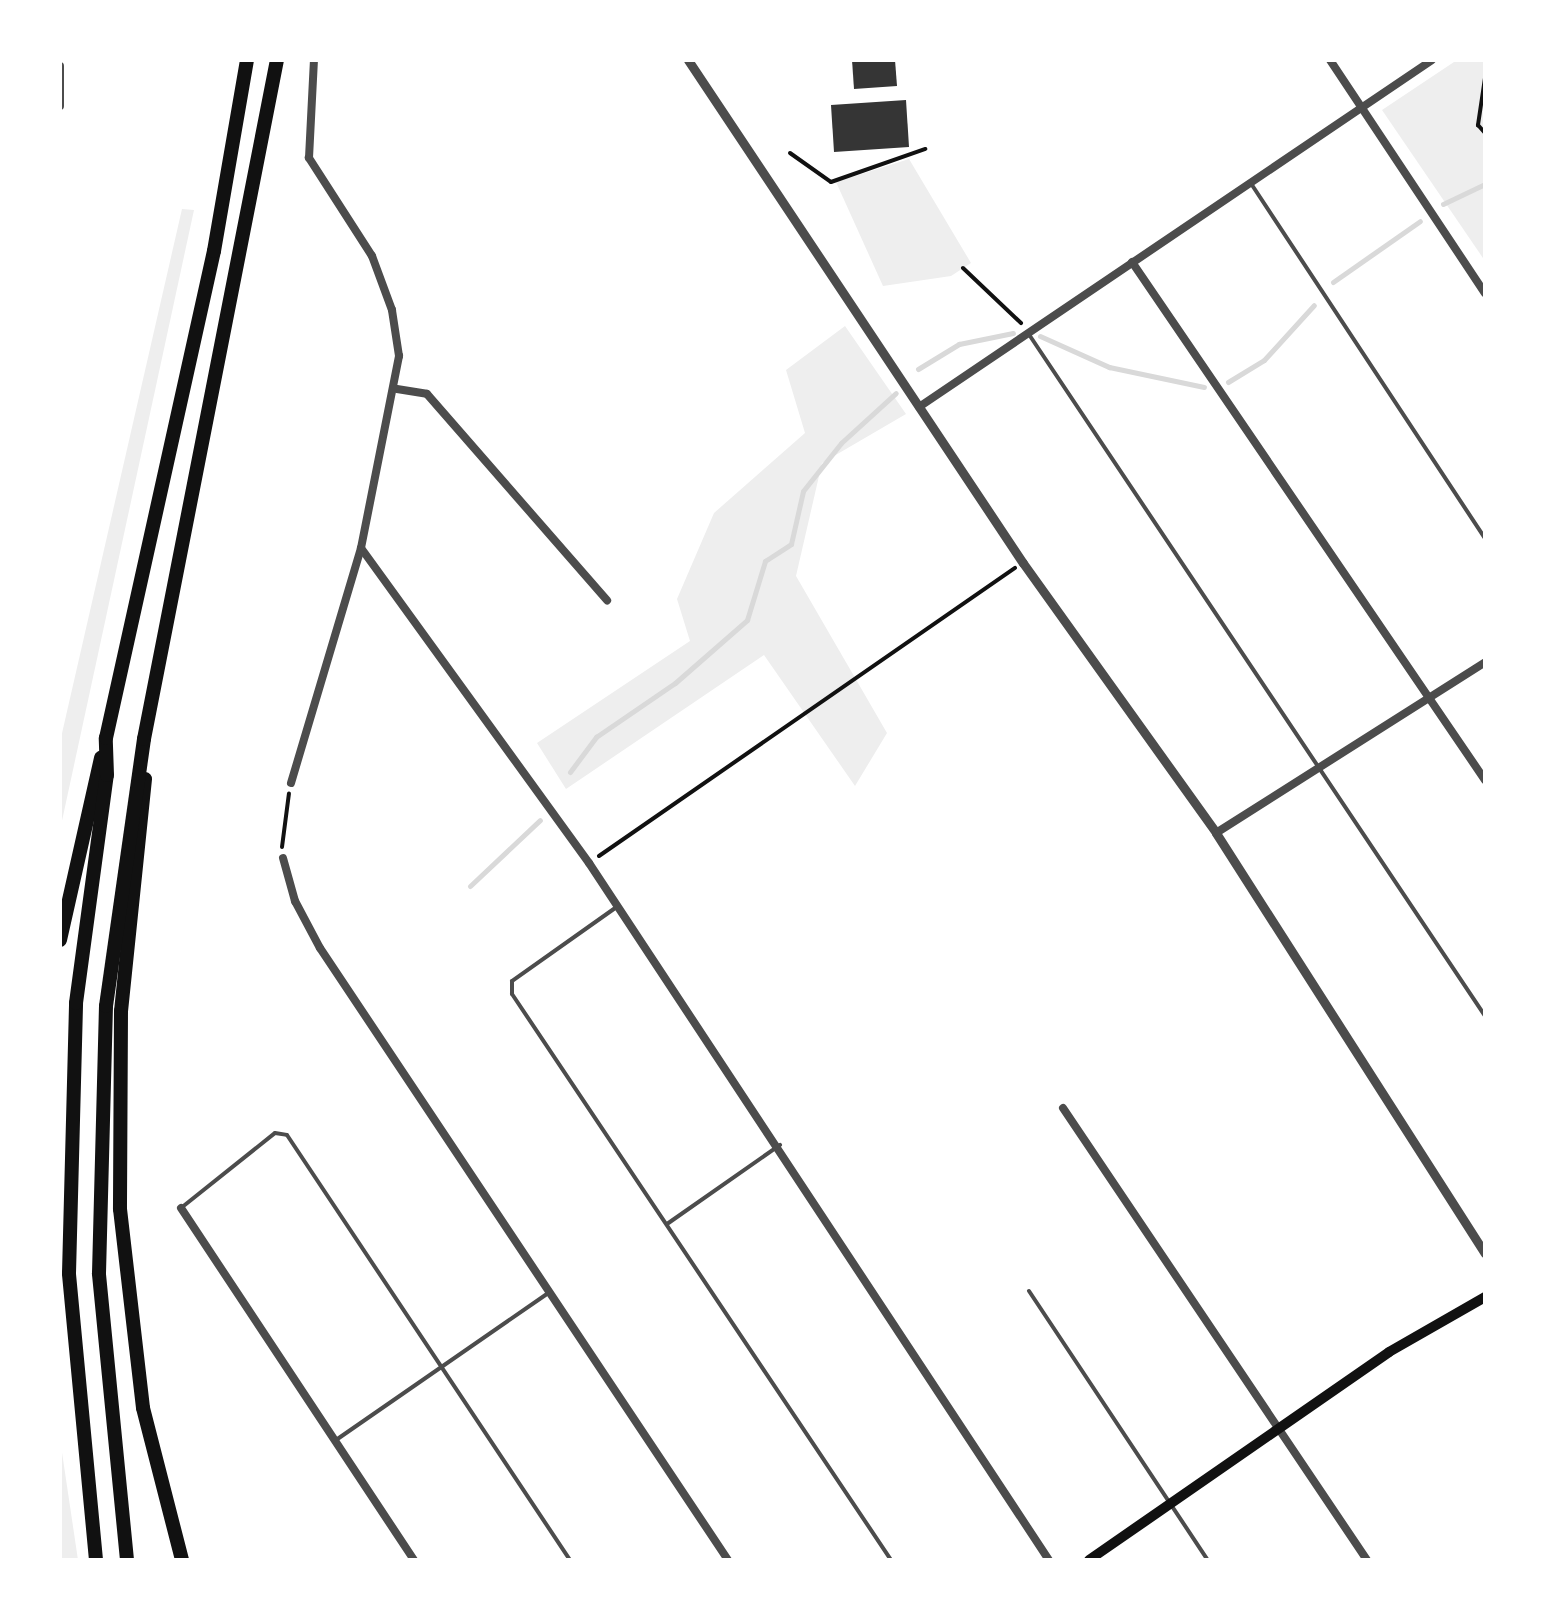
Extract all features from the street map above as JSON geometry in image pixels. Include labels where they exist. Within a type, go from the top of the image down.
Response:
[{"type":"highway","points":[[60,940],[218,234],[247,60]]},
{"type":"highway","points":[[127,1560],[102,1342],[100,1107],[122,871],[277,60]]},
{"type":"highway","points":[[157,672],[121,1011],[119,1193],[132,1346],[182,1560]]},
{"type":"highway","points":[[96,1560],[77,1410],[68,1209],[76,1003],[107,775],[106,738]]},
{"type":"main road","points":[[1089,1560],[1280,1432],[1389,1352],[1485,1297]]},
{"type":"street","points":[[291,783],[362,548],[397,389],[392,310],[372,256],[310,158],[314,60]]},
{"type":"street","points":[[688,60],[1023,563],[1216,833],[1485,1253]]},
{"type":"street","points":[[1330,60],[1485,293]]},
{"type":"street","points":[[919,407],[1432,60]]},
{"type":"street","points":[[60,66],[60,106]]},
{"type":"street","points":[[1132,262],[1485,780]]},
{"type":"street","points":[[397,389],[427,394],[607,600]]},
{"type":"street","points":[[362,548],[589,863],[780,1145],[1049,1560]]},
{"type":"street","points":[[1216,833],[1485,662]]},
{"type":"street","points":[[283,858],[295,901],[320,948],[728,1560]]},
{"type":"street","points":[[1063,1108],[1367,1560]]},
{"type":"street","points":[[181,1208],[414,1560]]},
{"type":"lane","points":[[1250,181],[1485,538]]},
{"type":"lane","points":[[1028,333],[1485,1016]]},
{"type":"lane","points":[[618,906],[512,981],[512,994],[891,1560]]},
{"type":"lane","points":[[181,1208],[274,1134],[287,1135],[570,1560]]},
{"type":"lane","points":[[666,1224],[780,1145]]},
{"type":"lane","points":[[1029,1291],[1208,1560]]},
{"type":"lane","points":[[336,1440],[550,1292]]},
{"type":"path","points":[[1485,78],[1478,125],[1485,133]]},
{"type":"path","points":[[790,154],[832,182],[925,149]]},
{"type":"path","points":[[964,268],[1028,333]]},
{"type":"path","points":[[589,863],[841,695],[1023,563]]},
{"type":"path","points":[[283,858],[291,783]]},
{"type":"shaded area","points":[[1457,60],[1485,60],[1485,261],[1382,110]]},
{"type":"shaded area","points":[[909,159],[971,263],[951,276],[883,286],[836,182]]},
{"type":"shaded area","points":[[182,209],[194,210],[60,830],[60,742]]},
{"type":"shaded area","points":[[845,326],[906,414],[822,463],[796,576],[887,733],[855,786],[764,655],[566,789],[537,743],[690,641],[677,599],[714,513],[805,433],[786,370]]},
{"type":"shaded area","points":[[60,1439],[78,1560],[60,1560]]},
{"type":"building","points":[[852,60],[895,60],[897,86],[854,89]]},
{"type":"building","points":[[906,100],[909,147],[834,152],[831,105]]},
{"type":"waterway","points":[[1443,204],[1485,184]]},
{"type":"waterway","points":[[1333,282],[1420,221]]},
{"type":"waterway","points":[[1228,382],[1264,360],[1314,305]]},
{"type":"waterway","points":[[918,369],[959,344],[1013,333]]},
{"type":"waterway","points":[[1040,336],[1109,367],[1204,387]]},
{"type":"waterway","points":[[570,772],[596,737],[675,683],[747,620],[765,561],[791,544],[803,491],[841,443],[896,393]]},
{"type":"waterway","points":[[470,886],[540,820]]}]
